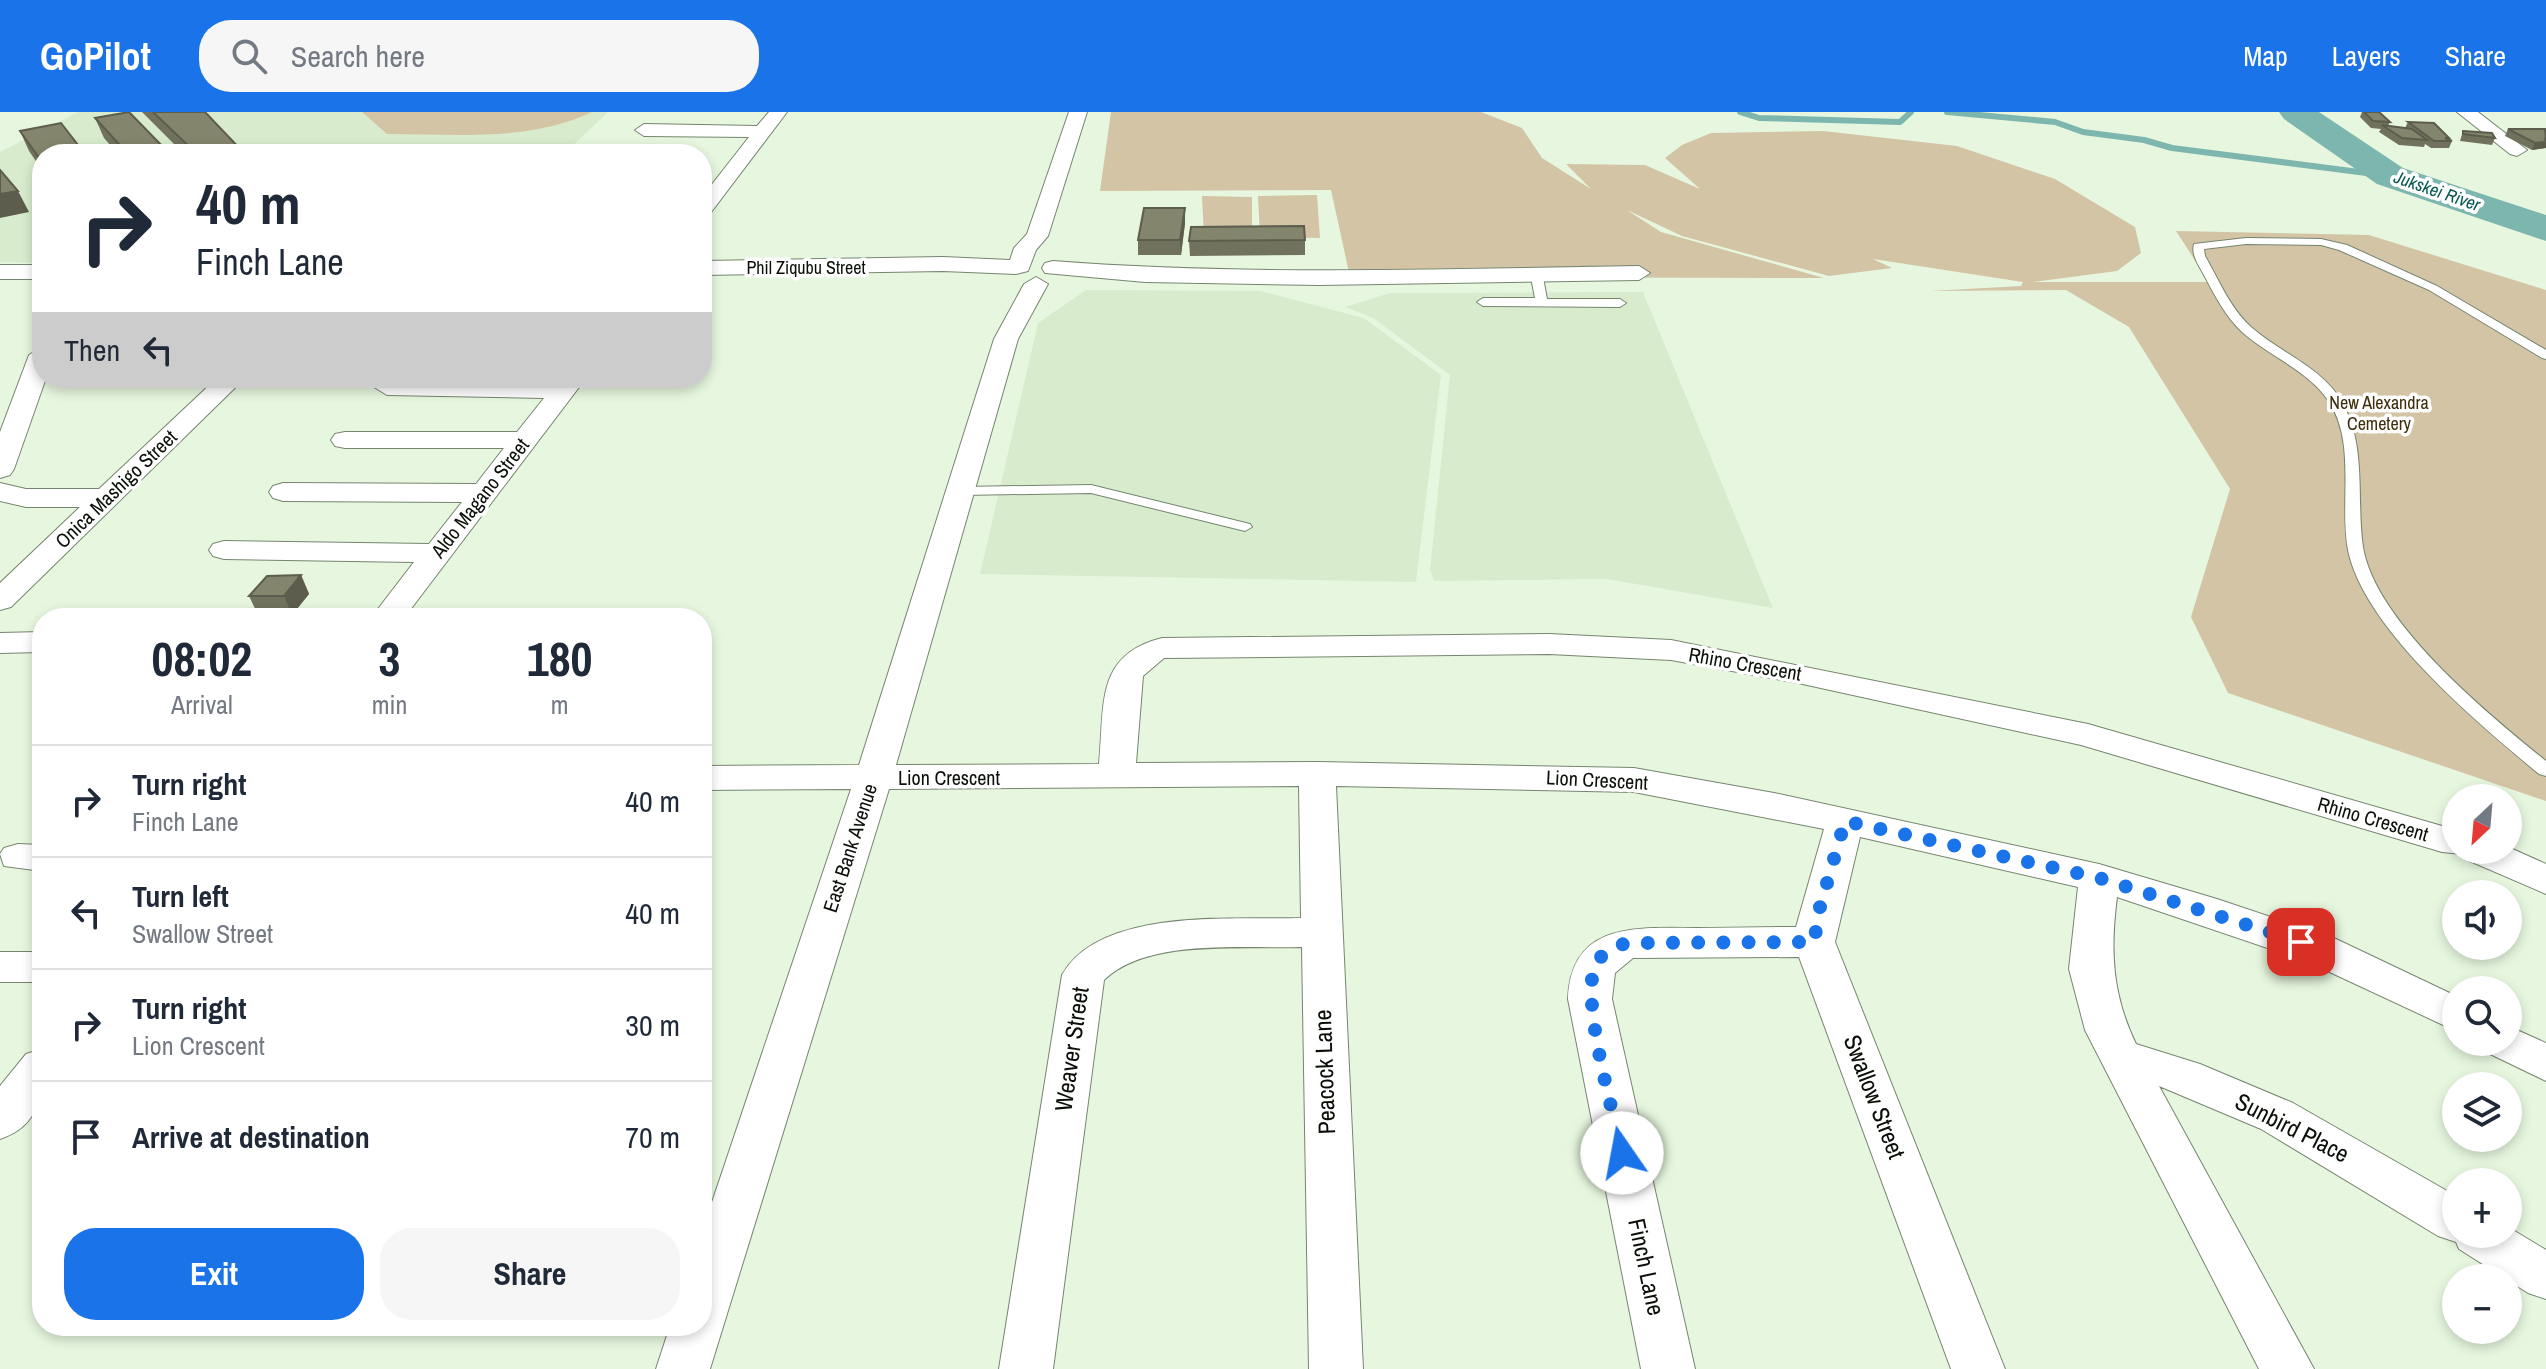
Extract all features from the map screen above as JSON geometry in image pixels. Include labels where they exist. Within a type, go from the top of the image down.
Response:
[{"type":"street","points":[[712,197],[778,112]]},
{"type":"street","points":[[1031,273],[1037,236],[1078,112]]},
{"type":"street","points":[[2466,112],[2517,150]]},
{"type":"street","points":[[644,130],[762,132]]},
{"type":"street","points":[[716,155],[745,155]]},
{"type":"street","points":[[712,182],[724,182]]},
{"type":"street","name":"Phil Ziqubu Street","points":[[712,268],[910,267],[1031,273],[1319,278],[1536,272],[1639,273]]},
{"type":"street","points":[[0,272],[32,272]]},
{"type":"street","name":"East Bank Avenue","points":[[712,1278],[873,779],[1006,339],[1031,273]]},
{"type":"street","points":[[0,469],[32,382]]},
{"type":"street","name":"Onica Mashigo Street","points":[[0,600],[222,388]]},
{"type":"street","name":"Aldo Magano Street","points":[[395,608],[565,388]]},
{"type":"street","points":[[345,440],[524,440]]},
{"type":"street","points":[[0,492],[26,498],[106,498]]},
{"type":"street","points":[[283,492],[484,493]]},
{"type":"street","points":[[224,550],[437,553]]},
{"type":"street","points":[[0,643],[32,642]]},
{"type":"street","name":"Rhino Crescent","points":[[1116,777],[1122,684],[1126,673],[1148,652],[1199,646],[1625,646],[1727,659],[2053,727],[2442,839]]},
{"type":"street","name":"Lion Crescent","points":[[712,778],[1317,774],[1600,777],[1672,786],[2099,878],[2307,945],[2442,1008]]},
{"type":"street","name":"Peacock Lane","points":[[1317,774],[1336,1369]]},
{"type":"street","points":[[1814,942],[1820,907],[1845,821]]},
{"type":"street","points":[[2510,864],[2546,880]]},
{"type":"street","points":[[2099,878],[2088,972],[2091,991],[2119,1056],[2287,1369]]},
{"type":"street","name":"Weaver Street","points":[[1026,1369],[1083,975],[1103,956],[1141,942],[1320,932]]},
{"type":"street","name":"Finch Lane","points":[[1668,1369],[1590,999],[1592,975],[1597,962],[1607,951],[1626,943],[1814,942]]},
{"type":"street","name":"Swallow Street","points":[[1814,942],[1978,1369]]},
{"type":"street","points":[[0,967],[32,967]]},
{"type":"street","points":[[2522,1051],[2546,1064]]},
{"type":"street","name":"Sunbird Place","points":[[2119,1056],[2184,1077],[2277,1116],[2442,1213]]},
{"type":"street","points":[[2499,1248],[2546,1277]]},
{"type":"street","points":[[683,1369],[693,1336]]},
{"type":"lane","points":[[2546,355],[2433,288],[2343,247],[2321,242],[2246,241],[2198,246],[2199,256],[2236,317],[2325,390],[2341,414],[2356,550],[2371,588],[2388,613],[2456,689],[2546,770]]},
{"type":"lane","points":[[1536,272],[1542,302]]},
{"type":"lane","points":[[1483,302],[1620,303]]},
{"type":"lane","points":[[961,491],[1098,490],[1245,527]]},
{"type":"shaded area","points":[[78,112],[608,112],[574,144],[32,144],[32,263],[0,262],[0,152]]},
{"type":"shaded area","points":[[1086,290],[1260,291],[1364,318],[1441,375],[1416,582],[980,574],[1038,323]]},
{"type":"shaded area","points":[[1643,292],[1773,608],[1607,579],[1434,581],[1430,570],[1450,375],[1373,318],[1345,307],[1390,293]]},
{"type":"green space","points":[[362,112],[592,112],[543,128],[465,135],[387,134]]},
{"type":"green space","name":"New Alexandra Cemetery","points":[[1111,112],[1481,112],[1522,128],[1542,158],[1591,189],[1566,164],[1645,165],[1700,189],[1665,158],[1682,145],[1711,133],[1823,131],[1957,146],[2055,179],[2135,227],[2141,253],[2117,271],[2033,282],[2209,282],[2176,231],[2369,235],[2546,290],[2546,801],[2522,793],[2522,784],[2496,784],[2228,693],[2191,617],[2230,489],[2129,327],[2066,290],[1930,291],[2021,286],[2023,282],[1873,259],[1892,268],[1829,276],[1682,236],[1627,210],[1661,232],[1824,278],[1350,277],[1331,190],[1100,191]]},
{"type":"green space","points":[[1317,195],[1320,238],[1260,237],[1258,196]]},
{"type":"green space","points":[[1202,196],[1252,197],[1252,237],[1204,236]]},
{"type":"building","points":[[129,112],[160,144],[119,144],[95,118]]},
{"type":"building","points":[[153,112],[205,112],[235,144],[187,144]]},
{"type":"building","points":[[2364,112],[2379,112],[2390,122],[2373,121]]},
{"type":"building","points":[[2408,122],[2434,123],[2449,138],[2445,138],[2452,141],[2434,141]]},
{"type":"building","points":[[61,123],[77,144],[32,144],[32,148],[20,131]]},
{"type":"building","points":[[2382,125],[2412,129],[2427,140],[2402,138]]},
{"type":"building","points":[[2508,129],[2545,129],[2546,142],[2535,143]]},
{"type":"building","points":[[2463,131],[2492,133],[2495,138],[2463,134]]},
{"type":"building","points":[[0,170],[18,191],[0,194]]},
{"type":"building","points":[[1144,208],[1185,208],[1180,240],[1138,240]]},
{"type":"building","points":[[1304,226],[1305,240],[1189,241],[1191,227]]},
{"type":"building","points":[[301,575],[284,596],[249,596],[267,576]]},
{"type":"waterway","points":[[1740,112],[1759,118],[1900,122],[1911,112]]},
{"type":"waterway","points":[[1947,112],[2055,122],[2083,132],[2144,140],[2172,148],[2390,176]]},
{"type":"waterway","name":"Jukskei River","points":[[2296,112],[2390,176],[2501,211],[2546,229]]},
{"type":"route","points":[[1622,1153],[1590,999],[1589,987],[1597,962],[1607,951],[1626,943],[1814,942],[1814,929],[1845,821],[2099,878],[2301,942]]}]
